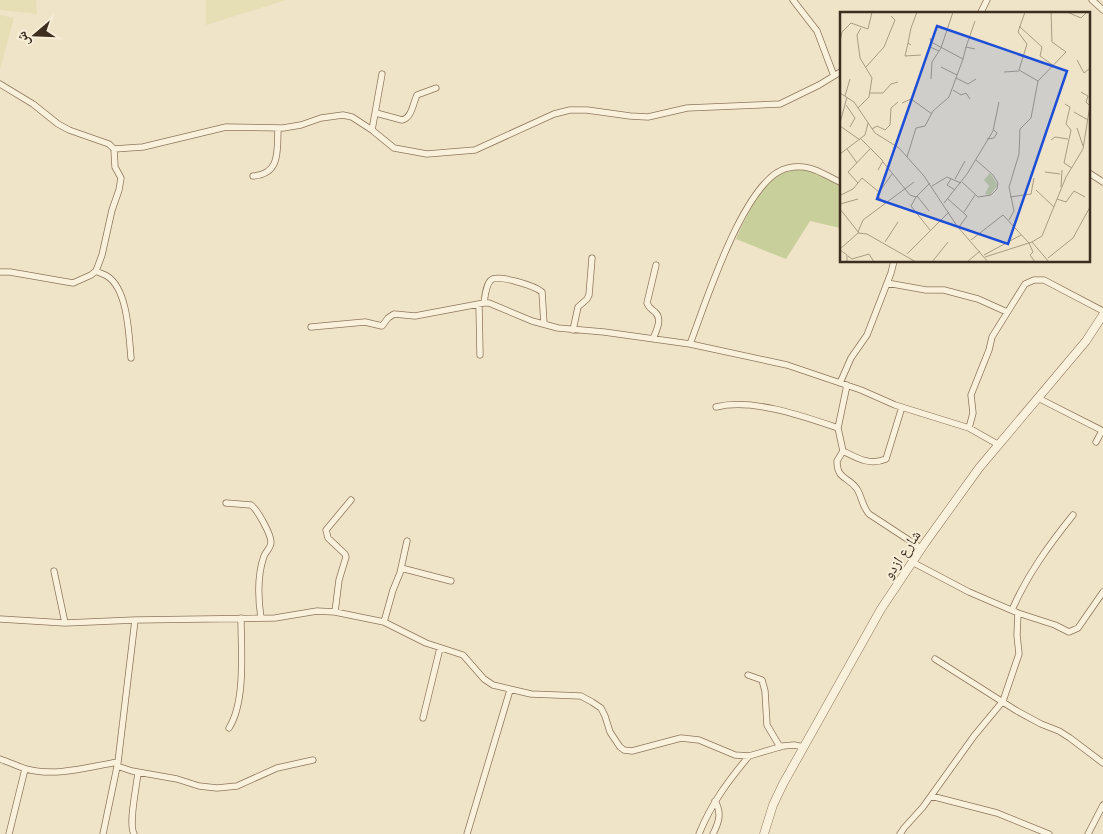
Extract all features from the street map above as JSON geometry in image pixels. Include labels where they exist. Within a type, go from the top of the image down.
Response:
[{"type":"street","points":[[793,0],[817,30],[834,76]]},
{"type":"street","points":[[981,12],[987,0]]},
{"type":"street","points":[[1092,0],[1103,10]]},
{"type":"street","points":[[114,149],[144,147],[226,128],[278,129],[343,115],[352,117],[394,148],[404,151],[427,154],[475,150],[554,114],[570,110],[587,110],[648,117],[686,108],[769,106],[780,104],[840,72]]},
{"type":"street","points":[[372,130],[382,74]]},
{"type":"street","points":[[0,84],[33,104],[58,124],[69,130],[109,144],[114,149],[115,167],[121,178],[102,255],[96,271],[91,275],[73,283],[0,272]]},
{"type":"street","points":[[376,113],[402,120],[406,119],[417,95],[436,88]]},
{"type":"street","points":[[254,176],[262,176],[273,168],[276,161],[278,129]]},
{"type":"street","points":[[690,344],[735,229],[769,178],[787,168],[805,166],[812,167],[840,182]]},
{"type":"street","points":[[1090,174],[1103,182]]},
{"type":"street","points":[[573,330],[578,307],[588,299],[592,258]]},
{"type":"street","points":[[840,383],[851,358],[867,335],[894,262]]},
{"type":"street","points":[[653,339],[659,320],[657,314],[649,308],[647,303],[656,265]]},
{"type":"street","points":[[96,271],[108,276],[116,286],[123,301],[131,358]]},
{"type":"street","points":[[480,356],[481,303],[489,282],[493,278],[499,277],[530,286],[542,292],[544,324]]},
{"type":"street","points":[[969,428],[972,413],[971,395],[989,350],[992,337],[1024,284],[1039,279],[1103,311]]},
{"type":"street","points":[[887,283],[926,290],[944,290],[978,299],[1007,312]]},
{"type":"street","points":[[311,327],[365,322],[382,326],[394,314],[415,316],[481,303],[501,307],[532,321],[558,328],[690,344],[787,365],[847,385],[902,407],[969,428],[999,445]]},
{"type":"street","name":"شارع ازدو","points":[[764,834],[773,806],[881,609],[921,548],[979,468],[1086,341],[1103,315]]},
{"type":"street","points":[[847,385],[838,428],[843,451],[837,460],[840,475],[857,489],[865,510],[869,514],[921,548]]},
{"type":"street","points":[[1038,398],[1103,431],[1096,442]]},
{"type":"street","points":[[716,407],[730,404],[748,405],[797,414],[838,428]]},
{"type":"street","points":[[843,451],[873,463],[886,459],[902,407]]},
{"type":"street","points":[[335,612],[339,580],[346,557],[328,538],[326,530],[351,500]]},
{"type":"street","points":[[226,503],[252,505],[271,540],[270,548],[265,555],[258,595],[261,618]]},
{"type":"street","points":[[900,834],[1003,701],[1019,654],[1015,611],[1021,588],[1073,515]]},
{"type":"street","points":[[384,622],[401,568],[407,541]]},
{"type":"street","points":[[912,562],[969,592],[1069,632],[1078,628],[1103,592]]},
{"type":"street","points":[[401,568],[451,580]]},
{"type":"street","points":[[54,571],[65,623]]},
{"type":"street","points":[[0,619],[65,623],[275,618],[317,611],[335,612],[384,622],[440,648],[462,655],[484,679],[493,685],[531,694],[581,696],[600,708],[606,716],[614,739],[624,750],[632,751],[681,738],[700,740],[735,755],[749,756],[794,745],[804,747]]},
{"type":"street","points":[[229,728],[234,720],[240,690],[241,618]]},
{"type":"street","points":[[103,834],[117,764],[135,620]]},
{"type":"street","points":[[423,718],[440,648]]},
{"type":"street","points":[[935,658],[1041,724],[1060,731],[1102,760]]},
{"type":"street","points":[[748,675],[762,680],[765,691],[767,725],[780,747]]},
{"type":"street","points":[[467,834],[510,690]]},
{"type":"street","points":[[699,834],[726,783],[749,756]]},
{"type":"street","points":[[0,759],[25,769],[40,771],[63,771],[117,764],[138,772],[177,779],[199,786],[217,788],[237,786],[278,768],[313,760]]},
{"type":"street","points":[[9,834],[25,769]]},
{"type":"street","points":[[134,834],[132,830],[138,772]]},
{"type":"street","points":[[931,796],[997,813],[1049,834]]},
{"type":"street","points":[[713,834],[718,824],[720,810],[715,801]]},
{"type":"street","points":[[1088,834],[1103,804]]},
{"type":"shaded area","points":[[0,0],[36,0],[37,14],[0,10]]},
{"type":"shaded area","points":[[206,0],[286,0],[206,25]]},
{"type":"shaded area","points":[[0,15],[14,18],[0,69]]},
{"type":"green space","points":[[807,169],[840,185],[840,228],[810,221],[786,259],[736,239],[752,206],[768,182],[785,172]]}]
